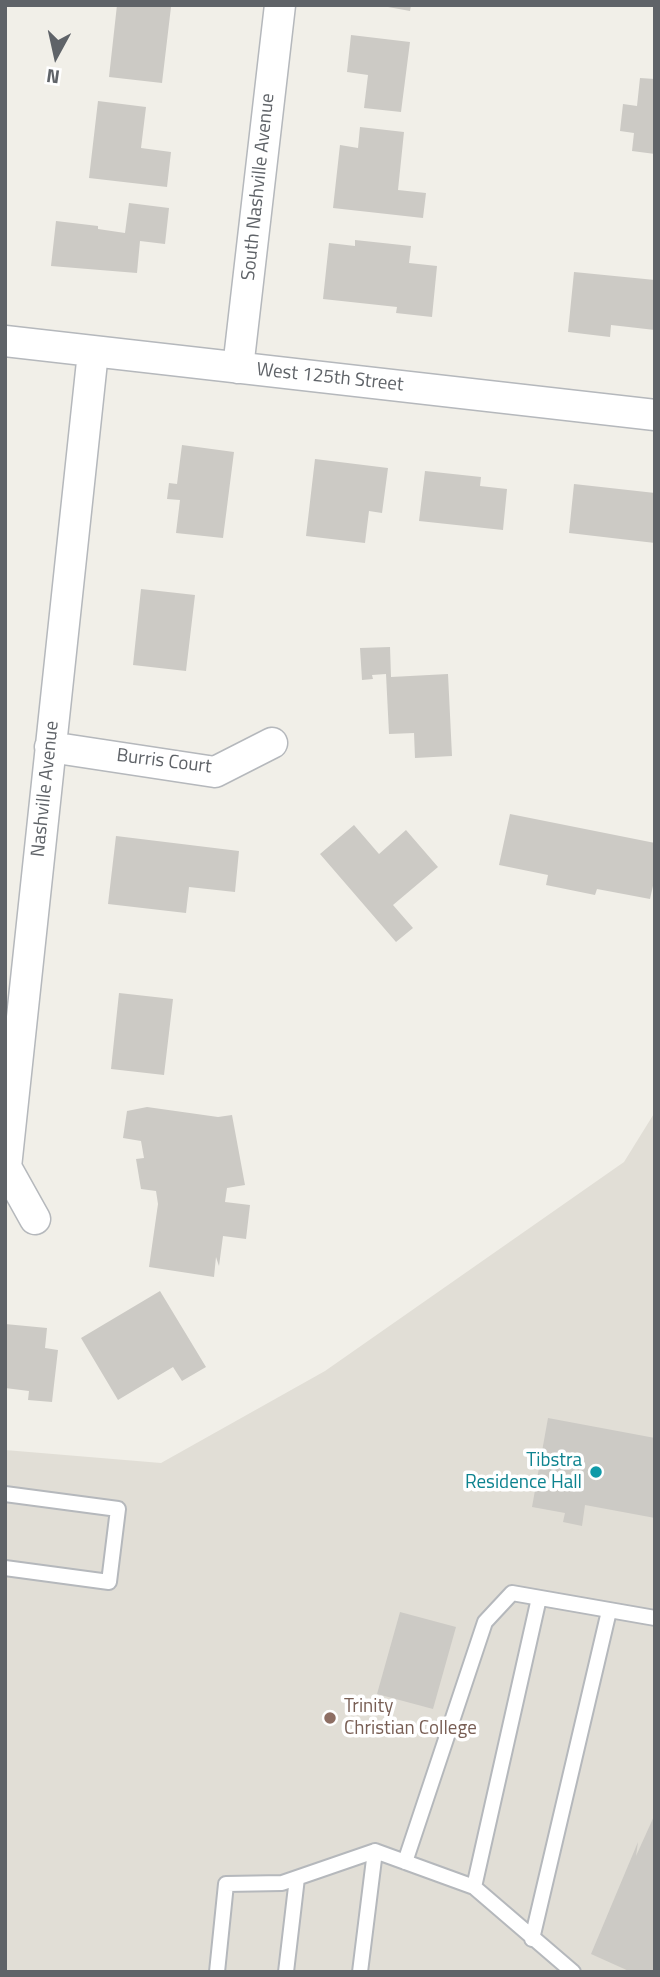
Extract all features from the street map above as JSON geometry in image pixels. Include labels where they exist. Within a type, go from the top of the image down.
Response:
[{"type":"street","name":"South Nashville Avenue","points":[[239,368],[280,5]]},
{"type":"street","name":"West 125th Street","points":[[5,341],[655,415]]},
{"type":"street","name":"Nashville Avenue","points":[[35,1219],[6,1167],[93,352]]},
{"type":"street","name":"Burris Court","points":[[50,747],[215,772],[272,743]]},
{"type":"lane","points":[[5,1494],[118,1509],[109,1582],[5,1568]]},
{"type":"lane","points":[[405,1862],[485,1622],[512,1593],[655,1618]]},
{"type":"lane","points":[[474,1886],[539,1598]]},
{"type":"lane","points":[[533,1939],[609,1611]]},
{"type":"lane","points":[[217,1972],[226,1884],[282,1883],[374,1851],[474,1886],[573,1972]]},
{"type":"lane","points":[[360,1972],[374,1851]]},
{"type":"lane","points":[[286,1972],[297,1878]]},
{"type":"shaded area","name":"Trinity Christian College","points":[[655,1112],[655,1972],[5,1972],[5,1450],[161,1463],[325,1371],[624,1162]]},
{"type":"building","points":[[117,5],[171,7],[162,83],[109,77]]},
{"type":"building","points":[[377,5],[411,5],[410,11]]},
{"type":"building","points":[[351,35],[410,42],[401,112],[364,108],[368,75],[347,72]]},
{"type":"building","points":[[640,78],[655,79],[655,154],[632,151],[634,133],[620,131],[623,104],[637,106]]},
{"type":"building","points":[[98,101],[146,107],[141,148],[171,152],[167,187],[89,178]]},
{"type":"building","points":[[360,127],[404,132],[398,190],[426,193],[423,218],[333,208],[340,145],[358,148]]},
{"type":"building","points":[[129,203],[169,208],[165,244],[140,241],[137,273],[51,266],[56,221],[98,226],[98,229],[125,233]]},
{"type":"building","points":[[355,240],[411,246],[409,263],[437,266],[432,317],[396,313],[397,307],[323,299],[329,243],[355,246]]},
{"type":"building","points":[[574,272],[655,280],[655,330],[611,325],[610,337],[568,332]]},
{"type":"building","points":[[182,445],[234,452],[223,538],[176,533],[180,500],[167,499],[169,483],[177,484]]},
{"type":"building","points":[[315,459],[388,468],[382,513],[369,511],[365,543],[306,536]]},
{"type":"building","points":[[425,471],[481,477],[480,486],[507,489],[503,530],[419,521]]},
{"type":"building","points":[[574,484],[655,493],[655,543],[569,533]]},
{"type":"building","points":[[141,589],[195,595],[186,671],[133,665]]},
{"type":"building","points":[[390,647],[391,677],[448,674],[452,756],[415,758],[414,733],[389,734],[386,674],[372,675],[373,679],[362,680],[360,648]]},
{"type":"building","points":[[510,814],[655,843],[655,877],[650,899],[597,889],[595,895],[546,885],[548,875],[499,865]]},
{"type":"building","points":[[354,825],[379,854],[406,830],[438,867],[393,905],[413,928],[396,942],[320,854]]},
{"type":"building","points":[[116,836],[239,851],[235,892],[189,887],[186,913],[108,904]]},
{"type":"building","points":[[119,993],[173,999],[164,1075],[111,1069]]},
{"type":"building","points":[[147,1107],[218,1117],[232,1115],[245,1185],[227,1188],[225,1202],[250,1205],[246,1239],[223,1236],[219,1266],[216,1257],[214,1277],[149,1267],[158,1204],[156,1191],[141,1189],[136,1159],[144,1158],[141,1141],[123,1138],[127,1111]]},
{"type":"building","points":[[160,1291],[206,1367],[182,1381],[173,1367],[118,1400],[81,1338]]},
{"type":"building","points":[[5,1324],[47,1328],[45,1348],[58,1350],[52,1402],[28,1400],[29,1391],[5,1388]]},
{"type":"building","name":"Tibstra Residence Hall","points":[[548,1418],[655,1438],[655,1518],[585,1505],[582,1526],[563,1522],[565,1513],[532,1507]]},
{"type":"building","points":[[400,1612],[456,1627],[433,1709],[377,1694]]},
{"type":"building","points":[[655,1814],[655,1970],[631,1972],[591,1954],[638,1842],[636,1856]]},
{"type":"place","name":"Tibstra Residence Hall","points":[[596,1472]]},
{"type":"place","name":"Trinity Christian College","points":[[330,1718]]}]
